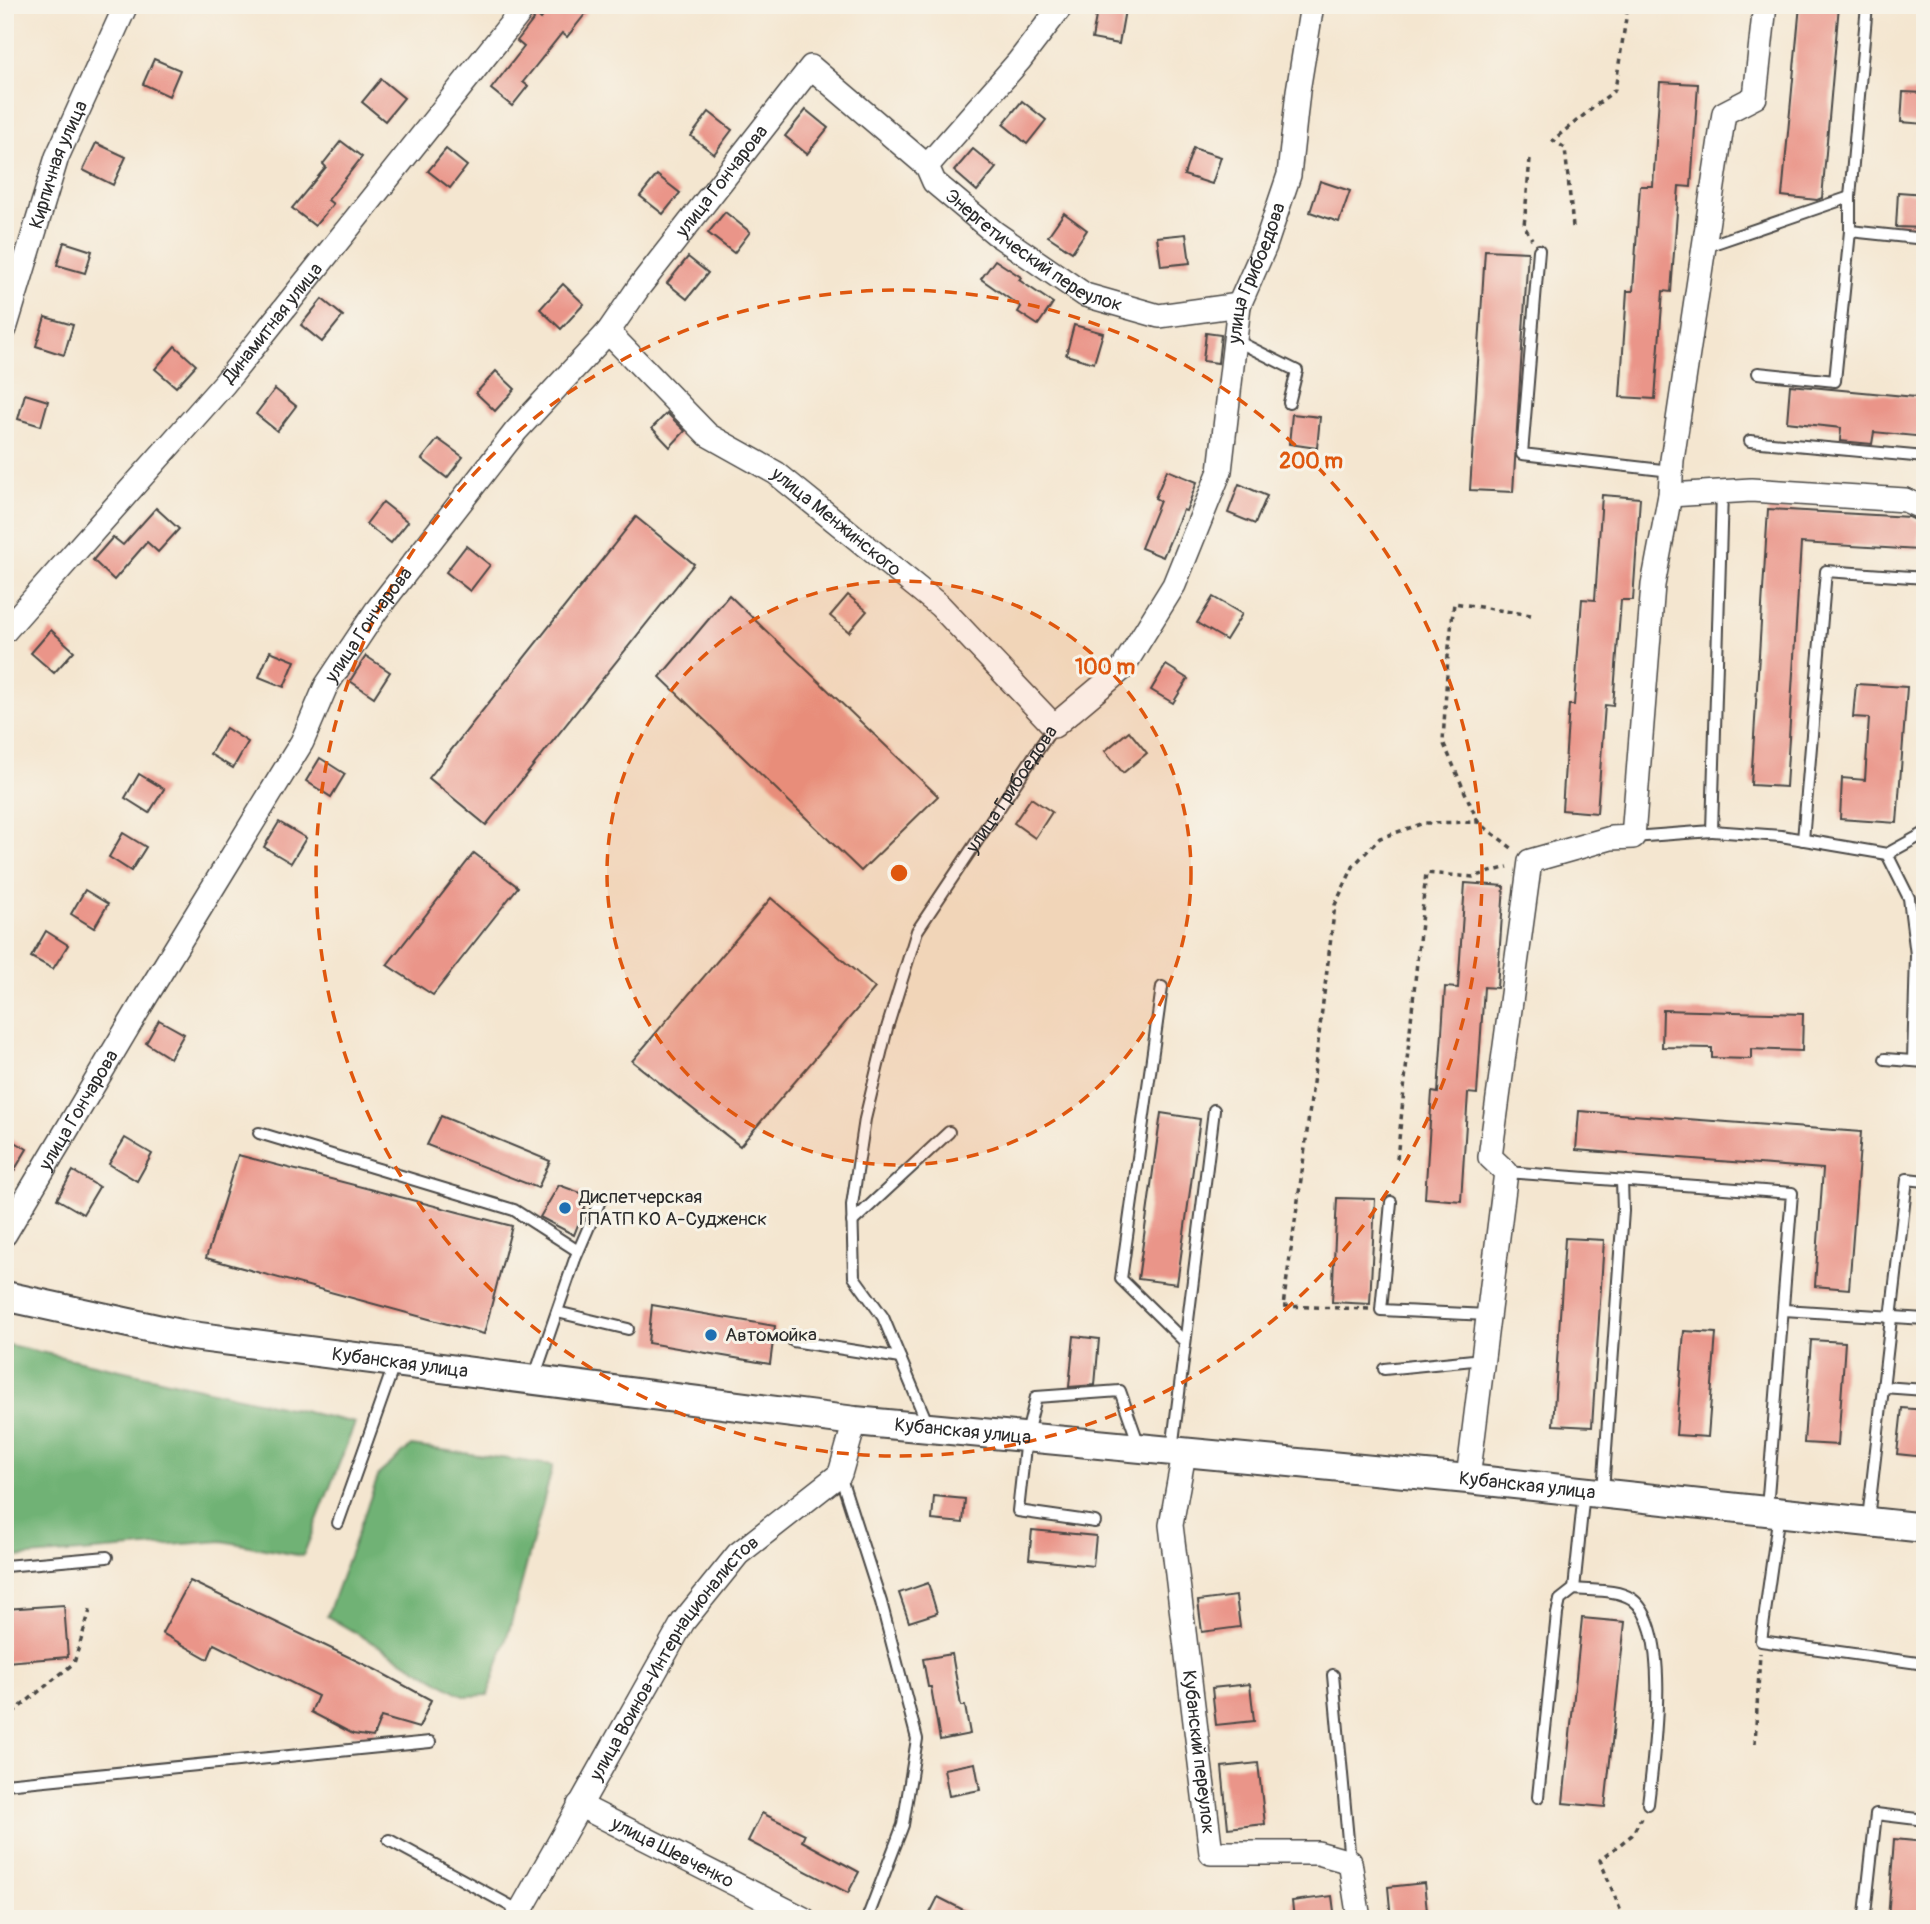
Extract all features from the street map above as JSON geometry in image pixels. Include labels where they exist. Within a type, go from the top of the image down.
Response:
[{"type":"street","name":"Кирпичная улица","points":[[5,328],[57,157],[126,5]]},
{"type":"street","name":"Динамитная улица","points":[[5,631],[224,384],[526,5]]},
{"type":"street","points":[[927,166],[1019,61],[1062,5]]},
{"type":"street","name":"улица Грибоедова","points":[[1054,726],[1122,669],[1174,585],[1220,471],[1240,305],[1265,246],[1289,175],[1298,91],[1312,5]]},
{"type":"street","points":[[1468,1479],[1506,1172],[1490,1157],[1530,861],[1611,838],[1633,837],[1653,585],[1670,495],[1671,471],[1724,113],[1755,97],[1765,5]]},
{"type":"street","name":"Энергетический переулок","points":[[811,67],[927,166],[934,182],[995,233],[1086,295],[1159,316],[1240,305]]},
{"type":"street","name":"улица Гончарова","points":[[5,1234],[302,742],[326,686],[376,611],[516,431],[608,332],[639,287],[811,67]]},
{"type":"street","name":"улица Менжинского","points":[[608,332],[708,435],[776,473],[940,606],[1054,726]]},
{"type":"street","points":[[1670,495],[1751,490],[1905,500],[1925,509]]},
{"type":"street","name":"Кубанская улица","points":[[5,1296],[184,1335],[855,1421],[1468,1479],[1925,1528]]},
{"type":"street","points":[[840,1474],[855,1421]]},
{"type":"street","name":"Кубанский переулок","points":[[1178,1453],[1171,1525],[1211,1853],[1318,1853],[1350,1862]]},
{"type":"street","name":"улица Воинов-Интернационалистов","points":[[518,1915],[683,1622],[738,1554],[840,1474]]},
{"type":"street","name":"улица Шевченко","points":[[579,1805],[790,1916]]},
{"type":"street","points":[[1350,1862],[1359,1919]]},
{"type":"lane","points":[[1758,373],[1835,381],[1850,230],[1850,197],[1867,5]]},
{"type":"lane","points":[[1704,247],[1850,197]]},
{"type":"lane","points":[[1850,230],[1925,239]]},
{"type":"lane","points":[[1539,250],[1522,454],[1671,471]]},
{"type":"lane","points":[[1236,340],[1297,371],[1289,403]]},
{"type":"lane","points":[[1750,441],[1925,457]]},
{"type":"lane","points":[[1712,831],[1722,492]]},
{"type":"lane","points":[[1803,840],[1826,570],[1925,578]]},
{"type":"lane","name":"улица Грибоедова","points":[[929,1428],[883,1317],[854,1277],[852,1205],[865,1119],[887,1028],[917,931],[1054,726]]},
{"type":"lane","points":[[1633,837],[1712,831],[1803,840],[1887,854],[1925,833]]},
{"type":"lane","points":[[1885,1059],[1919,1061],[1920,956],[1909,898],[1887,854]]},
{"type":"lane","points":[[1162,987],[1121,1279],[1185,1342]]},
{"type":"lane","points":[[1178,1453],[1185,1342],[1214,1110]]},
{"type":"lane","points":[[852,1222],[948,1132]]},
{"type":"lane","points":[[259,1133],[514,1210],[578,1251]]},
{"type":"lane","points":[[1506,1172],[1792,1193],[1773,1512],[1761,1641],[1925,1664]]},
{"type":"lane","points":[[1867,1522],[1907,1179],[1925,1181]]},
{"type":"lane","points":[[1538,1797],[1557,1614],[1560,1600],[1574,1589],[1594,1493],[1623,1211],[1622,1181]]},
{"type":"lane","points":[[533,1381],[578,1251],[602,1196]]},
{"type":"lane","points":[[1391,1202],[1381,1310],[1488,1315]]},
{"type":"lane","points":[[1784,1310],[1925,1319]]},
{"type":"lane","points":[[557,1312],[628,1329]]},
{"type":"lane","points":[[793,1341],[900,1358]]},
{"type":"lane","points":[[1384,1369],[1483,1359]]},
{"type":"lane","points":[[338,1522],[395,1362]]},
{"type":"lane","points":[[1883,1387],[1925,1390]]},
{"type":"lane","points":[[1094,1522],[1018,1511],[1026,1438],[1036,1397],[1120,1391],[1141,1449]]},
{"type":"lane","points":[[840,1474],[881,1602],[917,1739],[903,1825],[867,1919]]},
{"type":"lane","points":[[5,1566],[107,1557]]},
{"type":"lane","points":[[1574,1589],[1621,1594],[1641,1607],[1647,1620],[1657,1685],[1657,1718],[1648,1804]]},
{"type":"lane","points":[[1333,1675],[1350,1862]]},
{"type":"lane","points":[[5,1784],[430,1742]]},
{"type":"lane","points":[[1865,1914],[1876,1814],[1925,1819]]},
{"type":"lane","points":[[390,1840],[518,1915]]},
{"type":"path","points":[[1573,227],[1565,148],[1553,139],[1615,90],[1628,5]]},
{"type":"path","points":[[1530,159],[1524,226],[1539,250]]},
{"type":"path","points":[[1530,861],[1478,822],[1443,742],[1454,603],[1531,615]]},
{"type":"path","points":[[1381,1310],[1283,1306],[1303,1172],[1335,905],[1354,865],[1381,838],[1424,823],[1478,822]]},
{"type":"path","points":[[1397,1159],[1426,873],[1473,877],[1530,861]]},
{"type":"path","points":[[5,1719],[74,1663],[91,1606]]},
{"type":"path","points":[[1755,1744],[1761,1641]]},
{"type":"path","points":[[1624,1919],[1600,1860],[1632,1835],[1648,1804]]},
{"type":"green space","points":[[5,1344],[355,1423],[303,1556],[222,1541],[5,1558]]},
{"type":"green space","points":[[411,1446],[553,1465],[510,1627],[488,1695],[464,1696],[327,1616],[379,1474]]},
{"type":"building","points":[[552,5],[576,5],[586,13],[567,37],[562,33],[523,82],[528,86],[512,106],[491,89],[524,47],[517,41],[537,15],[541,19]]},
{"type":"building","points":[[1098,5],[1125,10],[1119,44],[1092,39]]},
{"type":"building","points":[[1800,5],[1839,5],[1822,198],[1817,200],[1782,196]]},
{"type":"building","points":[[154,59],[180,70],[169,96],[143,84]]},
{"type":"building","points":[[381,79],[404,98],[385,121],[362,102]]},
{"type":"building","points":[[1660,82],[1698,84],[1691,187],[1679,186],[1671,292],[1663,291],[1655,399],[1620,397],[1627,291],[1633,291],[1640,186],[1653,186]]},
{"type":"building","points":[[1903,92],[1925,93],[1925,124],[1901,122]]},
{"type":"building","points":[[1022,101],[1046,120],[1027,144],[1003,124]]},
{"type":"building","points":[[806,110],[828,128],[807,154],[785,136]]},
{"type":"building","points":[[709,112],[732,130],[714,154],[691,136]]},
{"type":"building","points":[[341,141],[362,157],[328,200],[333,204],[315,226],[292,208],[326,167],[323,164]]},
{"type":"building","points":[[96,143],[126,157],[113,185],[83,170]]},
{"type":"building","points":[[1193,148],[1221,157],[1212,184],[1184,175]]},
{"type":"building","points":[[446,149],[467,166],[450,188],[428,171]]},
{"type":"building","points":[[973,149],[996,168],[977,191],[954,171]]},
{"type":"building","points":[[657,175],[680,193],[663,214],[640,196]]},
{"type":"building","points":[[1320,181],[1350,191],[1339,222],[1310,212]]},
{"type":"building","points":[[1898,192],[1925,194],[1925,228],[1896,227]]},
{"type":"building","points":[[725,212],[750,232],[734,253],[708,233]]},
{"type":"building","points":[[1064,213],[1087,230],[1072,252],[1048,236]]},
{"type":"building","points":[[1186,234],[1190,263],[1161,266],[1157,237]]},
{"type":"building","points":[[64,242],[92,251],[85,273],[57,265]]},
{"type":"building","points":[[1485,250],[1528,252],[1513,492],[1470,490]]},
{"type":"building","points":[[688,257],[708,273],[687,299],[667,283]]},
{"type":"building","points":[[995,260],[1053,303],[1038,325],[1018,312],[1021,307],[981,279]]},
{"type":"building","points":[[563,284],[584,304],[561,329],[540,309]]},
{"type":"building","points":[[322,299],[343,316],[322,342],[301,325]]},
{"type":"building","points":[[45,317],[73,325],[64,355],[36,346]]},
{"type":"building","points":[[1074,325],[1103,333],[1094,363],[1066,355]]},
{"type":"building","points":[[1206,333],[1221,335],[1218,363],[1203,361]]},
{"type":"building","points":[[175,346],[196,365],[176,387],[155,369]]},
{"type":"building","points":[[496,371],[515,389],[495,411],[476,393]]},
{"type":"building","points":[[1790,385],[1925,398],[1925,437],[1874,432],[1872,444],[1840,441],[1841,428],[1787,422]]},
{"type":"building","points":[[275,389],[296,406],[277,431],[256,414]]},
{"type":"building","points":[[25,394],[48,401],[41,426],[18,419]]},
{"type":"building","points":[[667,413],[685,431],[670,447],[652,428]]},
{"type":"building","points":[[1292,414],[1320,417],[1317,448],[1289,444]]},
{"type":"building","points":[[438,439],[463,457],[447,478],[422,459]]},
{"type":"building","points":[[1167,470],[1197,482],[1163,557],[1141,548],[1160,501],[1155,498]]},
{"type":"building","points":[[1239,484],[1267,496],[1255,524],[1228,513]]},
{"type":"building","points":[[1602,495],[1640,498],[1633,600],[1621,600],[1613,706],[1605,705],[1597,813],[1562,810],[1569,705],[1574,705],[1582,599],[1595,600]]},
{"type":"building","points":[[383,502],[408,522],[391,543],[366,524]]},
{"type":"building","points":[[156,508],[179,529],[158,552],[147,542],[114,580],[93,560],[113,537],[123,545]]},
{"type":"building","points":[[1768,509],[1909,517],[1920,522],[1919,550],[1801,543],[1786,787],[1751,785]]},
{"type":"building","points":[[636,517],[694,564],[486,825],[429,778]]},
{"type":"building","points":[[466,546],[490,565],[470,591],[446,572]]},
{"type":"building","points":[[729,595],[938,796],[861,871],[660,677]]},
{"type":"building","points":[[848,595],[867,611],[849,632],[830,616]]},
{"type":"building","points":[[1213,597],[1242,614],[1226,640],[1197,623]]},
{"type":"building","points":[[51,630],[74,651],[54,673],[31,653]]},
{"type":"building","points":[[270,651],[295,661],[284,687],[259,677]]},
{"type":"building","points":[[366,656],[390,672],[374,697],[350,681]]},
{"type":"building","points":[[1166,665],[1188,679],[1173,703],[1151,690]]},
{"type":"building","points":[[1856,684],[1907,687],[1897,823],[1840,819],[1842,778],[1865,780],[1869,718],[1853,717]]},
{"type":"building","points":[[226,728],[248,742],[233,768],[210,754]]},
{"type":"building","points":[[1129,731],[1147,753],[1123,773],[1105,751]]},
{"type":"building","points":[[320,758],[345,774],[331,797],[306,781]]},
{"type":"building","points":[[139,774],[164,789],[149,813],[125,798]]},
{"type":"building","points":[[1031,798],[1052,812],[1035,838],[1014,823]]},
{"type":"building","points":[[279,822],[306,838],[291,863],[264,847]]},
{"type":"building","points":[[123,833],[146,847],[131,871],[109,857]]},
{"type":"building","points":[[474,853],[518,887],[433,995],[387,965]]},
{"type":"building","points":[[1465,883],[1504,886],[1497,988],[1484,987],[1477,1094],[1468,1093],[1461,1201],[1425,1198],[1432,1092],[1438,1093],[1445,987],[1458,988]]},
{"type":"building","points":[[85,890],[108,904],[94,928],[71,914]]},
{"type":"building","points":[[771,898],[875,988],[740,1146],[632,1061]]},
{"type":"building","points":[[46,931],[68,945],[53,969],[31,957]]},
{"type":"building","points":[[1663,1010],[1803,1014],[1802,1051],[1751,1049],[1751,1059],[1712,1058],[1712,1048],[1662,1047]]},
{"type":"building","points":[[159,1020],[184,1034],[170,1058],[146,1043]]},
{"type":"building","points":[[1579,1111],[1861,1132],[1849,1289],[1815,1286],[1823,1169],[1576,1150]]},
{"type":"building","points":[[1161,1113],[1200,1119],[1177,1284],[1138,1279]]},
{"type":"building","points":[[441,1116],[550,1161],[538,1188],[427,1145]]},
{"type":"building","points":[[5,1136],[27,1149],[5,1186]]},
{"type":"building","points":[[125,1138],[152,1154],[137,1181],[109,1164]]},
{"type":"building","points":[[238,1155],[512,1226],[484,1334],[206,1258]]},
{"type":"building","points":[[73,1171],[99,1187],[83,1214],[57,1199]]},
{"type":"building","name":"Диспетчерская ГПАТП КО А-Судженск","points":[[559,1185],[589,1196],[574,1235],[540,1217]]},
{"type":"building","points":[[1337,1198],[1375,1199],[1370,1304],[1332,1302]]},
{"type":"building","points":[[1565,1238],[1604,1240],[1592,1427],[1553,1425]]},
{"type":"building","name":"Автомойка","points":[[652,1305],[775,1326],[770,1364],[648,1343]]},
{"type":"building","points":[[1684,1331],[1716,1333],[1708,1437],[1676,1435]]},
{"type":"building","points":[[1074,1336],[1099,1339],[1095,1385],[1069,1387]]},
{"type":"building","points":[[1811,1340],[1845,1342],[1838,1445],[1804,1443]]},
{"type":"building","points":[[1902,1408],[1925,1410],[1925,1457],[1897,1454]]},
{"type":"building","points":[[934,1496],[965,1499],[963,1523],[932,1520]]},
{"type":"building","points":[[1032,1530],[1096,1536],[1093,1566],[1029,1559]]},
{"type":"building","points":[[190,1581],[376,1670],[431,1700],[419,1728],[381,1717],[373,1737],[353,1734],[311,1712],[318,1696],[214,1644],[208,1659],[162,1633]]},
{"type":"building","points":[[928,1583],[937,1613],[909,1622],[899,1593]]},
{"type":"building","points":[[1236,1596],[1240,1627],[1202,1632],[1198,1601]]},
{"type":"building","points":[[64,1605],[68,1657],[6,1662],[5,1609]]},
{"type":"building","points":[[1582,1618],[1625,1622],[1605,1807],[1563,1803]]},
{"type":"building","points":[[952,1654],[961,1706],[965,1706],[970,1734],[940,1740],[923,1659]]},
{"type":"building","points":[[1250,1684],[1254,1721],[1216,1725],[1212,1688]]},
{"type":"building","points":[[975,1763],[980,1790],[949,1796],[944,1769]]},
{"type":"building","points":[[1258,1763],[1265,1824],[1228,1828],[1222,1767]]},
{"type":"building","points":[[762,1813],[805,1834],[802,1841],[859,1872],[848,1893],[748,1841]]},
{"type":"building","points":[[1894,1839],[1925,1842],[1925,1919],[1888,1919]]},
{"type":"building","points":[[1424,1883],[1428,1919],[1391,1919],[1388,1887]]},
{"type":"building","points":[[1332,1896],[1335,1919],[1294,1919],[1292,1901]]},
{"type":"building","points":[[938,1897],[981,1919],[927,1919]]},
{"type":"place","name":"Диспетчерская ГПАТП КО А-Судженск","points":[[565,1208]]},
{"type":"place","name":"Автомойка","points":[[711,1335]]}]
